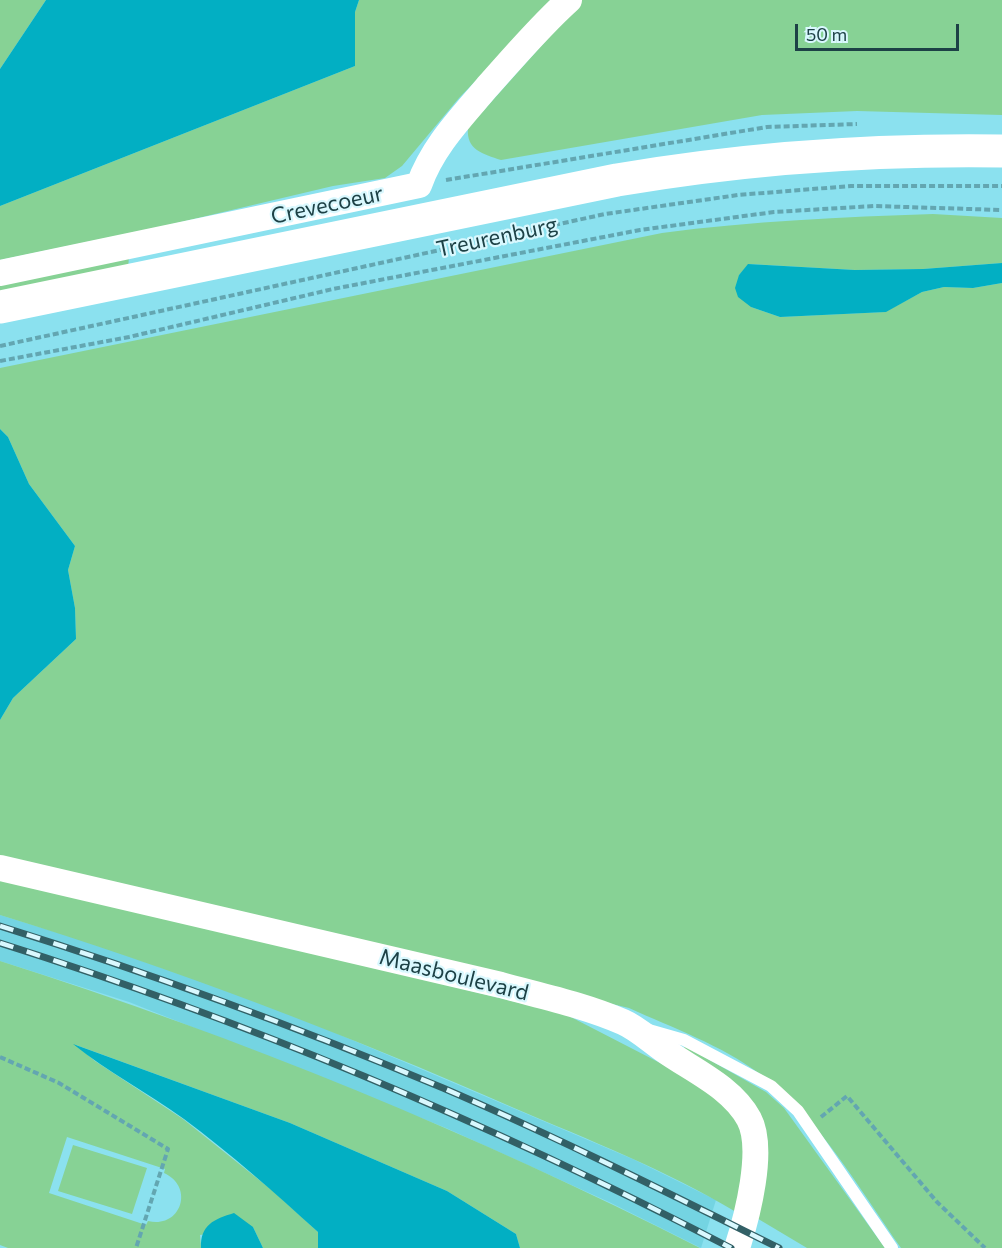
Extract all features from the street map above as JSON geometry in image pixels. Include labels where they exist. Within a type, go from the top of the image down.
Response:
[{"type":"main road","name":"Treurenburg","points":[[0,307],[617,180],[704,165],[800,155],[908,150],[1002,151]]},
{"type":"street","name":"Crevecoeur","points":[[0,273],[45,266],[419,184],[433,153],[460,119],[542,24],[569,0]]},
{"type":"street","name":"Maasboulevard","points":[[0,868],[501,985],[579,1007],[625,1023],[709,1080],[734,1100],[749,1119],[755,1146],[748,1214],[737,1248]]},
{"type":"lane","points":[[625,1023],[684,1040],[771,1086],[798,1111],[892,1248]]},
{"type":"path","name":"Treurenburg","points":[[0,346],[605,214],[738,195],[841,187],[914,184],[1002,186]]},
{"type":"path","points":[[0,361],[129,337],[333,289],[640,230],[774,213],[874,206],[1002,210]]},
{"type":"path","points":[[0,1057],[59,1083],[168,1149],[136,1248]]},
{"type":"path","points":[[809,1127],[848,1096],[937,1202],[985,1248]]},
{"type":"shaded area","points":[[46,0],[359,0],[355,12],[355,66],[0,206],[0,69]]},
{"type":"shaded area","points":[[1002,263],[1002,283],[973,288],[944,287],[922,292],[886,312],[780,317],[751,307],[738,297],[735,288],[739,275],[748,264],[855,270],[923,269]]},
{"type":"shaded area","points":[[0,429],[8,437],[29,484],[75,546],[68,570],[75,608],[76,639],[13,698],[0,720]]},
{"type":"shaded area","points":[[0,915],[88,942],[277,1008],[635,1160],[716,1200],[701,1248],[609,1202],[446,1128],[129,1002],[0,961]]},
{"type":"shaded area","points":[[73,1044],[290,1123],[447,1191],[516,1234],[520,1248],[318,1248],[318,1232],[236,1160],[184,1119]]},
{"type":"shaded area","points":[[234,1213],[253,1227],[263,1248],[201,1248],[201,1240],[206,1228],[220,1218]]},
{"type":"green space","points":[[0,0],[46,0],[0,69]]},
{"type":"green space","points":[[359,0],[554,0],[459,98],[402,166],[385,178],[333,186],[160,227],[0,260],[0,206],[355,66],[355,12]]},
{"type":"green space","points":[[582,0],[1002,0],[1002,115],[857,111],[762,115],[501,160],[477,150],[470,141],[468,128]]},
{"type":"green space","points":[[933,214],[1002,218],[1002,263],[923,269],[855,270],[749,264],[739,275],[751,307],[780,317],[885,312],[922,292],[944,287],[973,288],[1002,283],[1002,1248],[901,1248],[837,1155],[801,1111],[781,1091],[729,1054],[629,1008],[0,859],[0,720],[13,698],[76,639],[75,608],[68,570],[75,546],[29,484],[8,437],[0,429],[0,368],[662,233],[797,220]]},
{"type":"green space","points":[[129,256],[128,270],[0,293],[0,279]]},
{"type":"green space","points":[[0,876],[565,1014],[695,1081],[725,1103],[742,1124],[745,1156],[736,1212],[627,1156],[387,1054],[195,980],[0,915]]},
{"type":"green space","points":[[0,961],[179,1022],[356,1090],[530,1166],[700,1248],[520,1248],[516,1234],[447,1191],[290,1123],[76,1045],[95,1061],[183,1119],[273,1191],[318,1232],[318,1248],[263,1248],[253,1227],[200,1235],[201,1248],[8,1248],[0,1245]],"holes":[[[67,1137],[165,1169],[164,1173],[174,1179],[179,1188],[180,1205],[169,1219],[159,1222],[148,1221],[146,1225],[49,1193]]]},
{"type":"green space","points":[[685,1046],[766,1092],[784,1108],[885,1248],[807,1248],[755,1217],[765,1136],[683,1051]]},
{"type":"green space","points":[[73,1145],[147,1168],[132,1214],[58,1191]]},
{"type":"railway","points":[[0,926],[223,1002],[388,1065],[528,1126],[779,1248]]},
{"type":"railway","points":[[0,943],[187,1007],[372,1079],[553,1160],[731,1248]]}]
